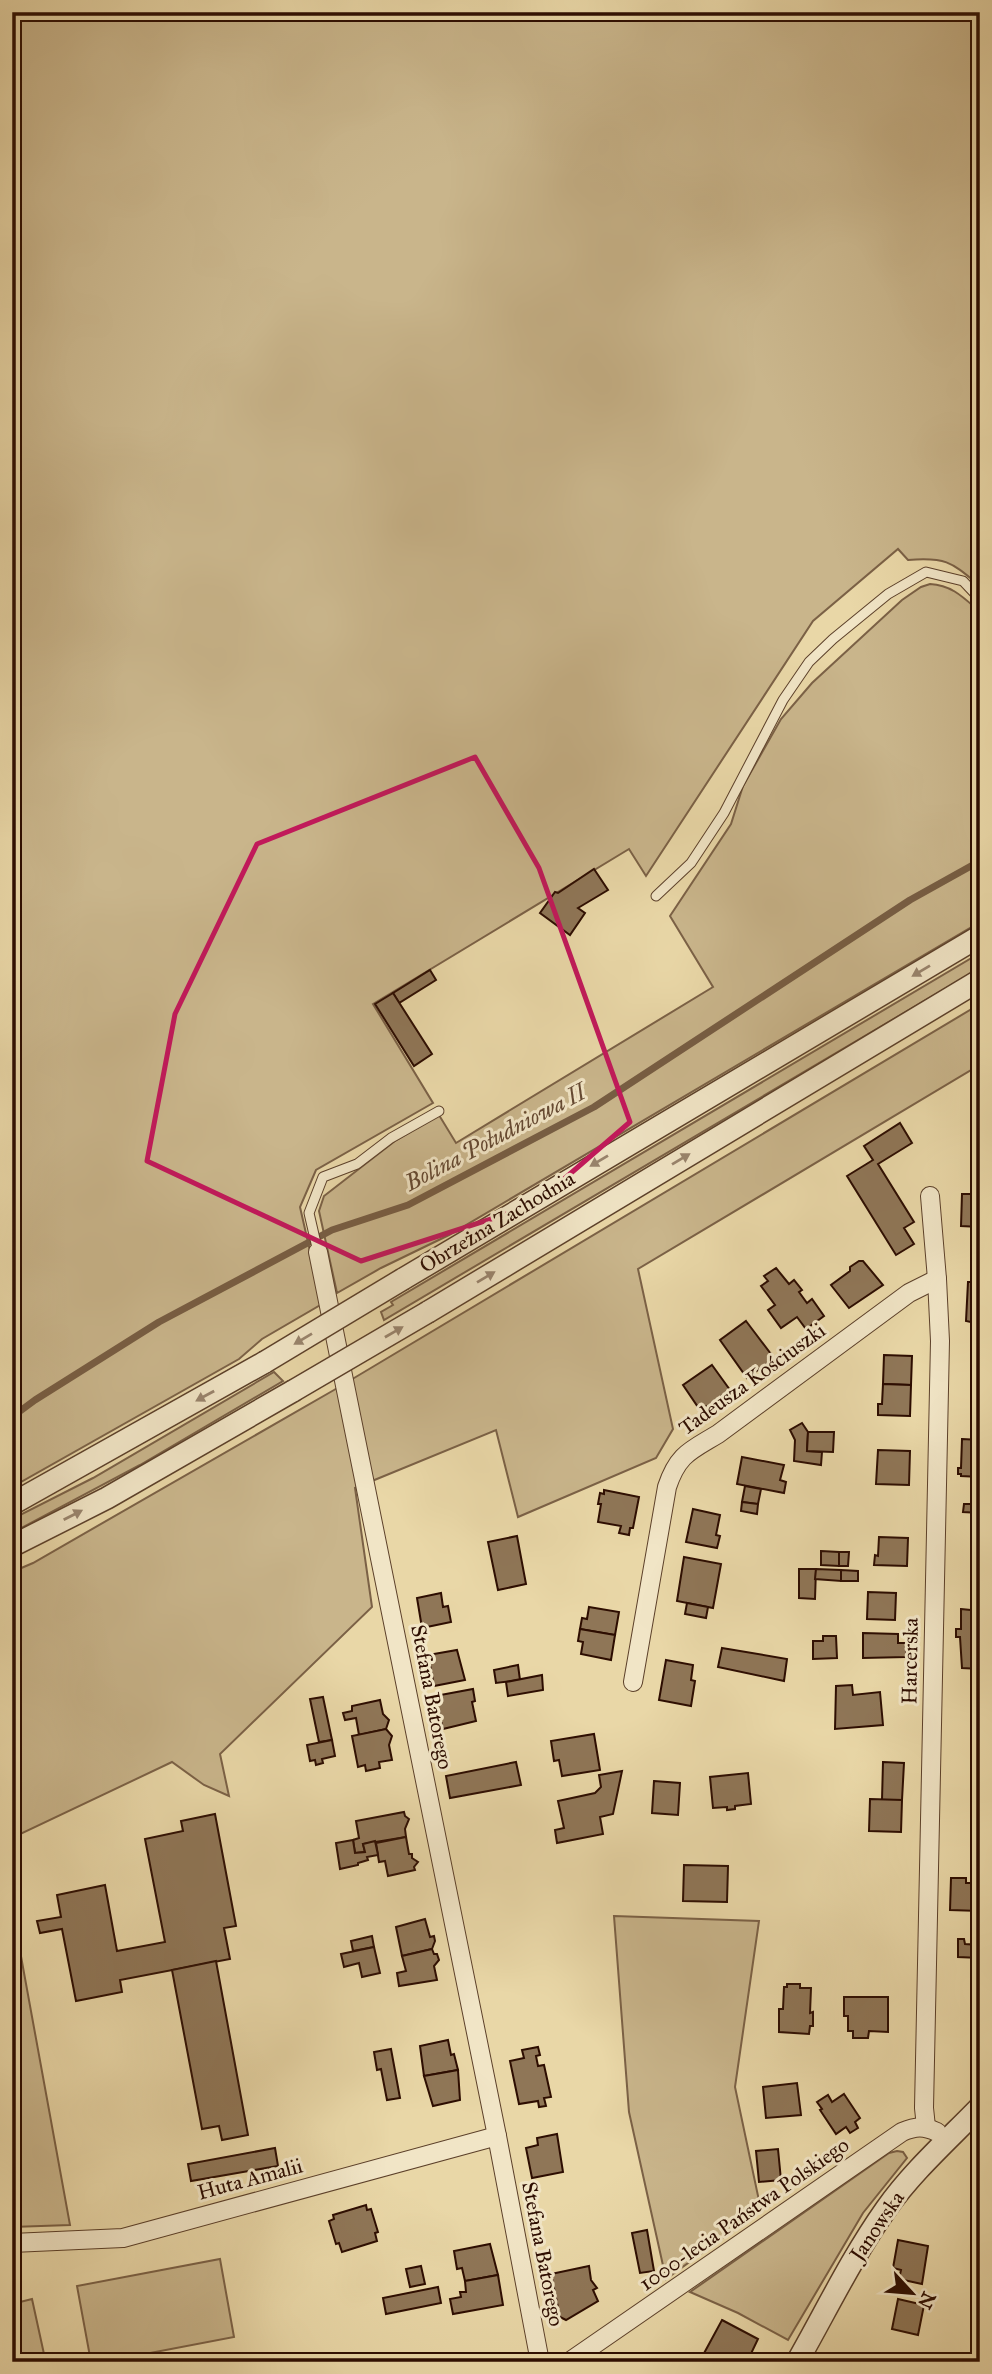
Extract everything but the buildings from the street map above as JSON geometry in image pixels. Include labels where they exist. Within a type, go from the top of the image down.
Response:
[{"type":"street","name":"Obrzeżna Zachodnia","points":[[12,1504],[265,1362],[980,936]]},
{"type":"street","name":"Obrzeżna Zachodnia","points":[[12,1546],[107,1498],[293,1391],[980,981]]},
{"type":"street","name":"Harcerska","points":[[926,2127],[924,2108],[940,1341],[930,1196]]},
{"type":"street","name":"Stefana Batorego","points":[[318,1252],[497,2136],[540,2362]]},
{"type":"street","name":"Tadeusza Kościuszki","points":[[633,1682],[667,1487],[674,1466],[688,1452],[718,1434],[909,1293],[937,1279]]},
{"type":"street","name":"Janowska","points":[[797,2362],[887,2207],[911,2178],[980,2107]]},
{"type":"street","name":"1000-lecia Państwa Polskiego","points":[[569,2362],[902,2132],[913,2127],[926,2127]]},
{"type":"street","points":[[926,2127],[947,2141]]},
{"type":"street","name":"Huta Amalii","points":[[12,2243],[123,2238],[497,2136]]},
{"type":"lane","points":[[656,896],[691,863],[724,813],[783,700],[809,662],[833,639],[888,594],[926,572],[963,581],[980,599]]},
{"type":"lane","name":"Stefana Batorego","points":[[318,1252],[309,1213],[323,1177],[357,1164],[391,1138],[439,1111]]},
{"type":"highlighted area","points":[[475,757],[539,868],[630,1122],[534,1205],[361,1261],[147,1161],[175,1014],[257,844]]},
{"type":"shaded area","points":[[12,12],[980,12],[980,586],[955,566],[932,559],[908,560],[898,549],[813,621],[646,876],[629,849],[373,1004],[433,1103],[316,1170],[300,1207],[322,1304],[262,1339],[239,1359],[12,1487]]},
{"type":"shaded area","points":[[930,584],[951,590],[980,612],[980,922],[449,1235],[337,1293],[319,1211],[324,1196],[395,1141],[439,1115],[456,1143],[713,987],[670,916],[731,824],[743,786],[781,719],[812,683],[902,600]]},
{"type":"shaded area","points":[[980,953],[980,968],[384,1320],[381,1312],[393,1305],[391,1302]]},
{"type":"shaded area","points":[[980,1004],[980,1070],[978,1066],[638,1269],[673,1429],[656,1458],[518,1517],[496,1430],[355,1488],[372,1607],[220,1754],[229,1796],[204,1785],[172,1762],[12,1838],[12,1572],[33,1563],[334,1390]]},
{"type":"shaded area","points":[[274,1372],[283,1381],[140,1465],[12,1533],[12,1519],[93,1478]]},
{"type":"shaded area","points":[[12,1907],[70,2225],[12,2227]]},
{"type":"shaded area","points":[[614,1916],[759,1921],[735,2087],[761,2210],[666,2279],[629,2112]]},
{"type":"shaded area","points":[[903,2152],[907,2158],[863,2213],[788,2340],[738,2313],[690,2292],[889,2153]]},
{"type":"shaded area","points":[[220,2259],[234,2337],[91,2362],[77,2286]]},
{"type":"shaded area","points":[[32,2299],[44,2354],[12,2361],[12,2304]]},
{"type":"waterway","name":"Bolina Południowa II","points":[[12,1417],[159,1322],[332,1230],[408,1205],[594,1107],[910,900],[980,861]]}]
